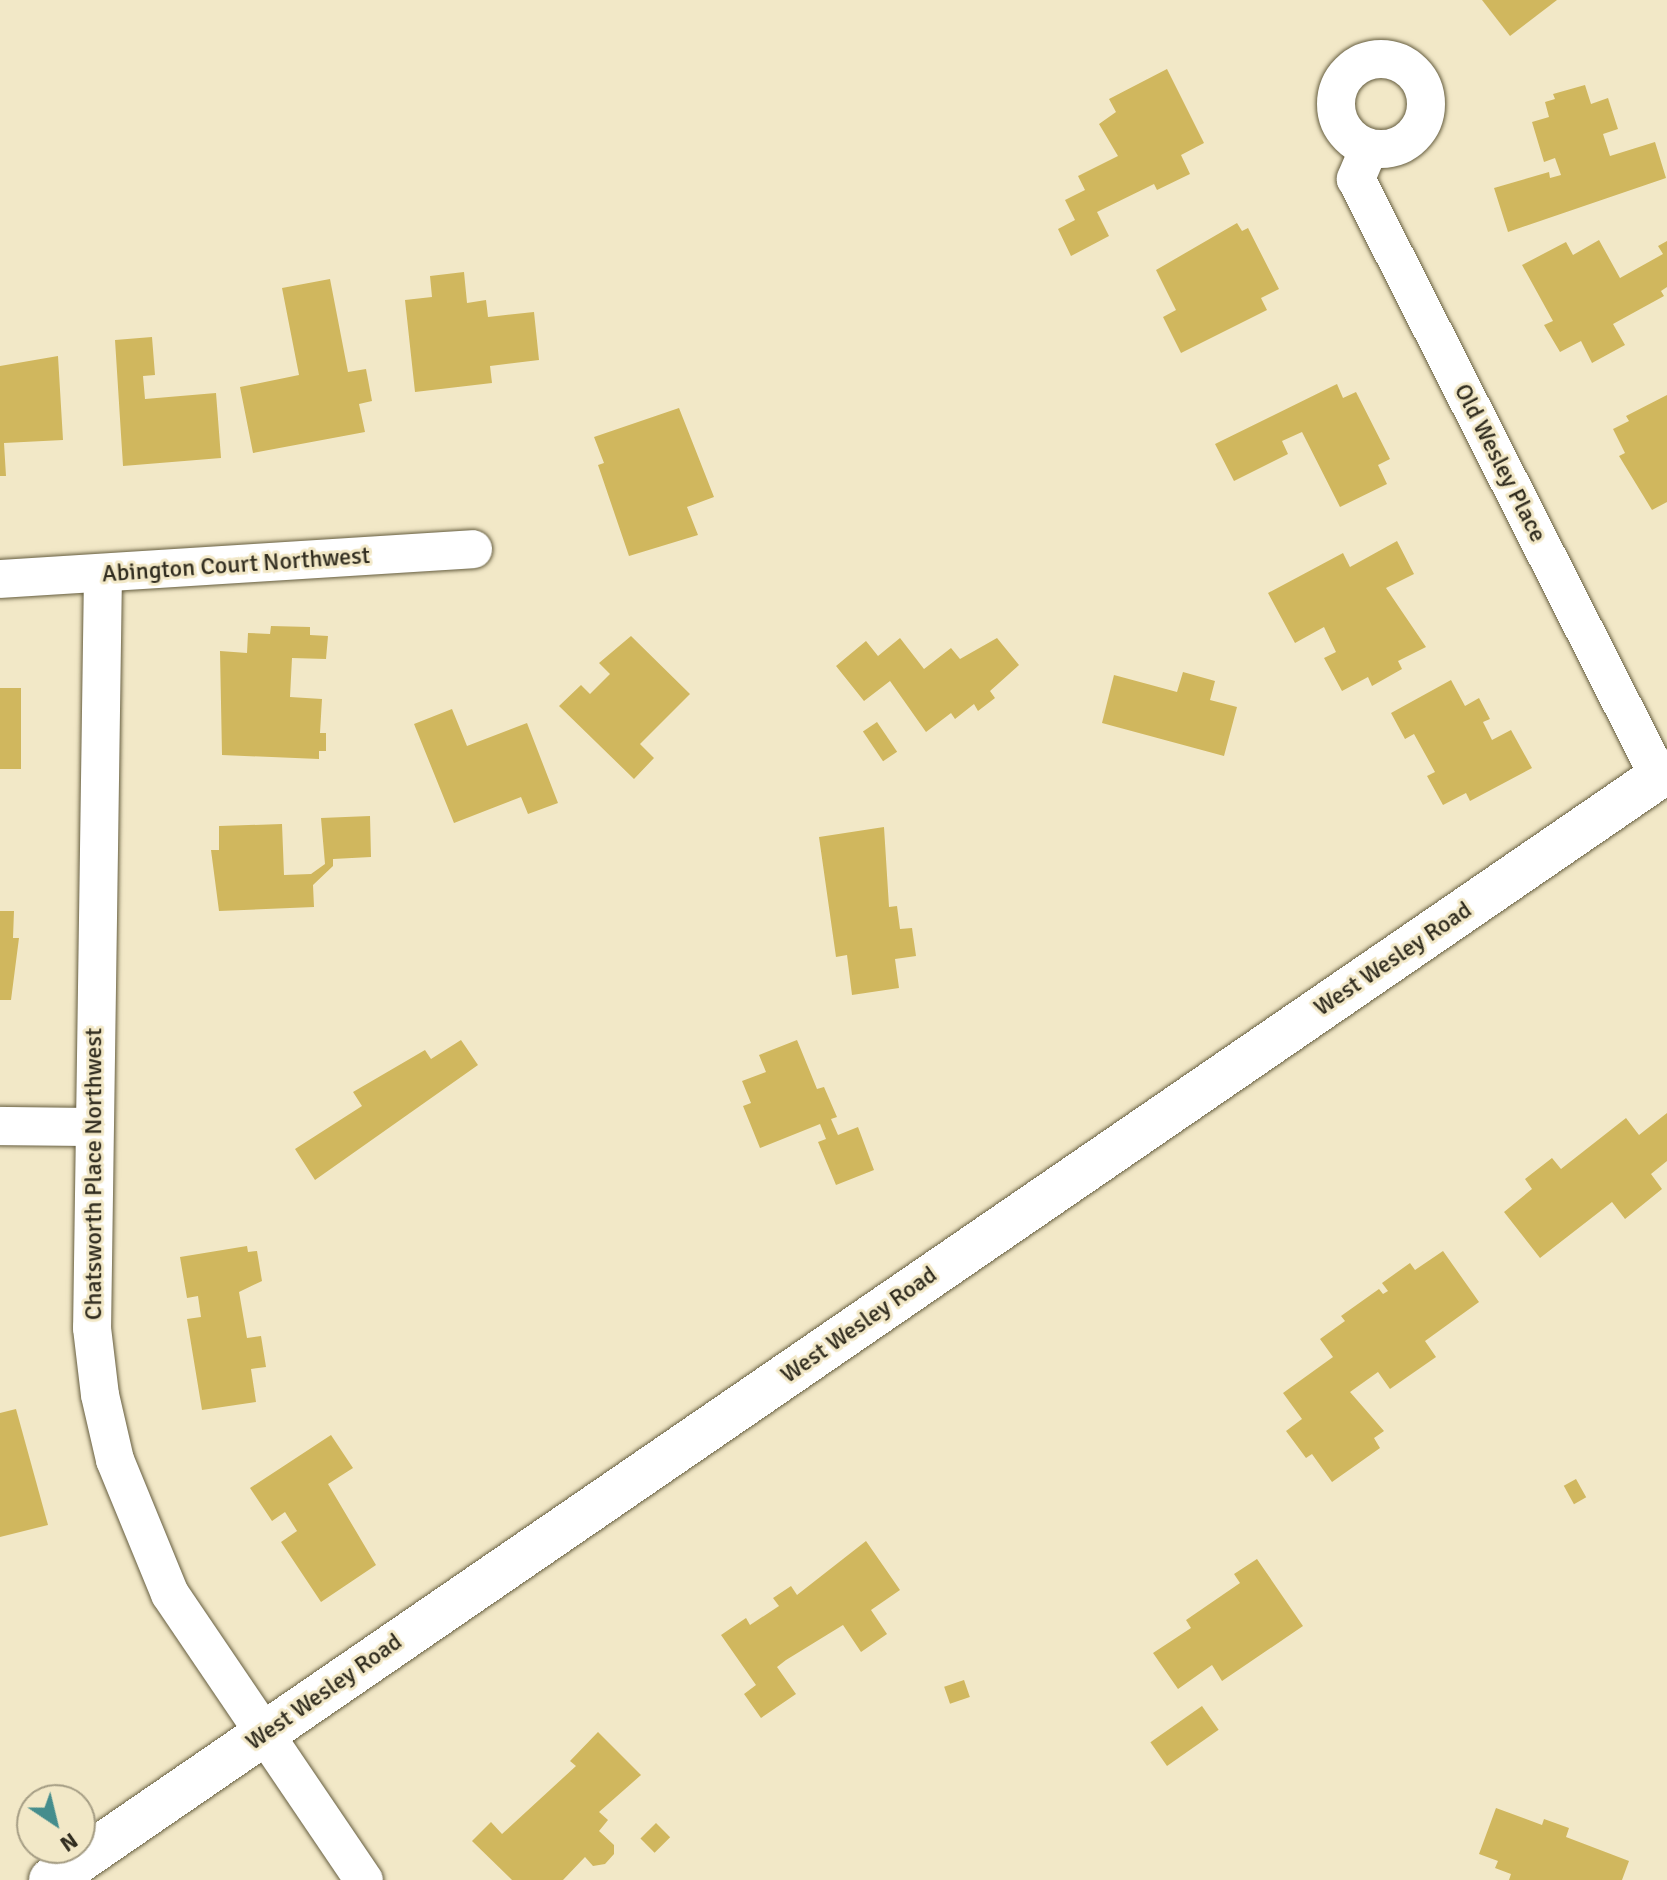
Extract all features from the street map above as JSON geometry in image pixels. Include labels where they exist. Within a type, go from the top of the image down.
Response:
[{"type":"street","name":"Old Wesley Place","points":[[1369,148],[1356,179],[1663,774]]},
{"type":"street","name":"Abington Court Northwest","points":[[0,579],[473,549]]},
{"type":"street","name":"Chatsworth Place Northwest","points":[[103,573],[92,1328],[115,1460],[170,1594],[364,1880]]},
{"type":"street","name":"West Wesley Road","points":[[51,1880],[1663,774]]},
{"type":"street","points":[[0,1126],[93,1127]]},
{"type":"building","points":[[1482,0],[1557,0],[1510,36]]},
{"type":"building","points":[[1167,69],[1204,143],[1181,155],[1190,174],[1157,190],[1154,184],[1097,212],[1109,236],[1071,256],[1058,229],[1075,220],[1065,200],[1085,190],[1078,176],[1118,156],[1099,124],[1116,112],[1109,99]]},
{"type":"building","points":[[1585,85],[1591,104],[1608,98],[1618,129],[1603,134],[1610,156],[1655,142],[1666,178],[1508,232],[1494,188],[1549,172],[1550,178],[1561,175],[1555,158],[1544,162],[1532,122],[1549,117],[1545,102],[1555,99],[1553,94]]},
{"type":"building","points":[[1237,223],[1242,231],[1248,228],[1279,289],[1261,298],[1267,310],[1181,353],[1163,317],[1176,310],[1156,270]]},
{"type":"building","points":[[1599,240],[1620,278],[1663,254],[1658,246],[1667,241],[1667,287],[1661,291],[1664,296],[1613,324],[1625,345],[1592,363],[1581,341],[1560,352],[1544,325],[1553,321],[1522,265],[1566,242],[1573,255]]},
{"type":"building","points":[[464,272],[467,303],[486,300],[488,317],[534,312],[539,360],[490,366],[492,383],[415,392],[405,300],[432,297],[430,276]]},
{"type":"building","points":[[330,279],[348,372],[366,369],[372,401],[359,404],[365,432],[253,453],[240,387],[299,375],[282,288]]},
{"type":"building","points":[[152,337],[155,375],[143,376],[145,399],[216,393],[221,458],[123,466],[115,340]]},
{"type":"building","points":[[58,356],[63,440],[4,443],[6,476],[0,476],[0,366]]},
{"type":"building","points":[[1337,384],[1343,398],[1356,392],[1390,459],[1378,465],[1387,484],[1340,507],[1302,432],[1282,441],[1288,454],[1234,481],[1215,444]]},
{"type":"building","points":[[1667,395],[1667,502],[1652,510],[1619,456],[1625,453],[1613,429],[1629,421],[1626,416]]},
{"type":"building","points":[[679,408],[714,497],[687,507],[698,535],[629,556],[598,465],[604,463],[594,437]]},
{"type":"building","points":[[1397,541],[1414,574],[1386,588],[1426,647],[1398,661],[1402,669],[1372,686],[1368,677],[1342,691],[1324,658],[1336,652],[1324,627],[1295,643],[1268,593],[1343,553],[1350,567]]},
{"type":"building","points":[[271,626],[310,627],[310,635],[328,636],[326,659],[292,658],[290,697],[322,699],[320,733],[326,733],[326,751],[319,751],[319,759],[222,755],[220,651],[247,653],[248,633],[270,634]]},
{"type":"building","points":[[631,636],[690,694],[640,744],[654,758],[634,779],[559,706],[581,685],[590,694],[610,674],[599,663]]},
{"type":"building","points":[[900,638],[924,669],[951,648],[960,659],[997,638],[1019,665],[990,691],[995,698],[978,711],[974,704],[955,719],[951,713],[926,732],[890,681],[864,701],[836,666],[866,641],[878,656]]},
{"type":"building","points":[[1183,672],[1215,681],[1210,700],[1237,707],[1224,756],[1102,723],[1114,675],[1177,692]]},
{"type":"building","points":[[1451,680],[1465,706],[1479,698],[1490,719],[1483,722],[1492,740],[1511,730],[1532,768],[1470,801],[1466,793],[1443,805],[1427,776],[1435,772],[1414,734],[1405,739],[1391,713]]},
{"type":"building","points":[[0,688],[21,688],[21,769],[0,769]]},
{"type":"building","points":[[452,709],[467,746],[527,723],[558,803],[528,814],[521,797],[454,823],[414,724]]},
{"type":"building","points":[[877,722],[897,752],[883,761],[863,732]]},
{"type":"building","points":[[370,816],[371,857],[333,859],[333,866],[313,885],[314,907],[219,911],[211,850],[219,850],[219,826],[282,824],[284,875],[311,874],[325,864],[321,818]]},
{"type":"building","points":[[884,827],[889,907],[897,906],[900,929],[912,928],[916,956],[895,959],[899,988],[852,995],[847,955],[836,957],[819,837]]},
{"type":"building","points":[[0,911],[14,911],[13,938],[19,938],[11,1000],[0,1000]]},
{"type":"building","points":[[461,1040],[478,1065],[315,1180],[295,1149],[362,1106],[353,1092],[425,1050],[431,1059]]},
{"type":"building","points":[[797,1040],[817,1089],[824,1087],[837,1117],[831,1119],[838,1135],[858,1127],[874,1170],[836,1185],[818,1142],[826,1139],[820,1124],[760,1148],[743,1106],[751,1103],[742,1081],[766,1072],[759,1055]]},
{"type":"building","points":[[1667,1113],[1667,1161],[1651,1174],[1662,1189],[1625,1219],[1612,1202],[1540,1258],[1504,1212],[1532,1189],[1525,1179],[1552,1158],[1561,1169],[1626,1118],[1639,1135]]},
{"type":"building","points":[[247,1246],[248,1252],[257,1251],[262,1281],[239,1292],[247,1338],[261,1336],[266,1367],[251,1369],[256,1402],[202,1410],[187,1319],[201,1317],[198,1296],[187,1298],[180,1257]]},
{"type":"building","points":[[1443,1251],[1479,1302],[1425,1341],[1436,1357],[1390,1389],[1378,1372],[1350,1392],[1384,1431],[1374,1438],[1380,1448],[1332,1482],[1312,1454],[1306,1458],[1286,1431],[1302,1419],[1283,1393],[1333,1357],[1320,1339],[1345,1321],[1341,1316],[1379,1289],[1383,1294],[1388,1291],[1382,1283],[1410,1263],[1415,1270]]},
{"type":"building","points":[[16,1409],[48,1525],[0,1537],[0,1413]]},
{"type":"building","points":[[331,1435],[353,1468],[328,1484],[376,1565],[321,1602],[281,1542],[297,1531],[285,1512],[272,1521],[250,1488]]},
{"type":"building","points":[[1576,1479],[1586,1497],[1574,1504],[1564,1486]]},
{"type":"building","points":[[866,1541],[900,1590],[871,1610],[887,1634],[861,1652],[843,1625],[786,1660],[777,1667],[796,1694],[761,1718],[744,1694],[756,1685],[721,1635],[746,1618],[750,1625],[779,1606],[773,1598],[791,1586],[797,1595]]},
{"type":"building","points":[[1257,1559],[1303,1626],[1222,1681],[1212,1665],[1178,1689],[1153,1653],[1191,1628],[1186,1620],[1240,1583],[1234,1574]]},
{"type":"building","points":[[964,1680],[970,1697],[950,1704],[944,1687]]},
{"type":"building","points":[[1202,1706],[1219,1730],[1167,1766],[1150,1742]]},
{"type":"building","points":[[598,1732],[641,1775],[599,1812],[608,1820],[599,1831],[614,1845],[614,1854],[605,1864],[593,1866],[585,1857],[563,1880],[512,1880],[472,1841],[491,1822],[502,1834],[576,1766],[570,1761]]},
{"type":"building","points":[[1496,1808],[1542,1825],[1544,1819],[1569,1828],[1566,1837],[1629,1861],[1622,1880],[1509,1880],[1511,1874],[1495,1868],[1498,1861],[1479,1854]]},
{"type":"building","points":[[656,1823],[670,1837],[655,1853],[640,1839]]}]
